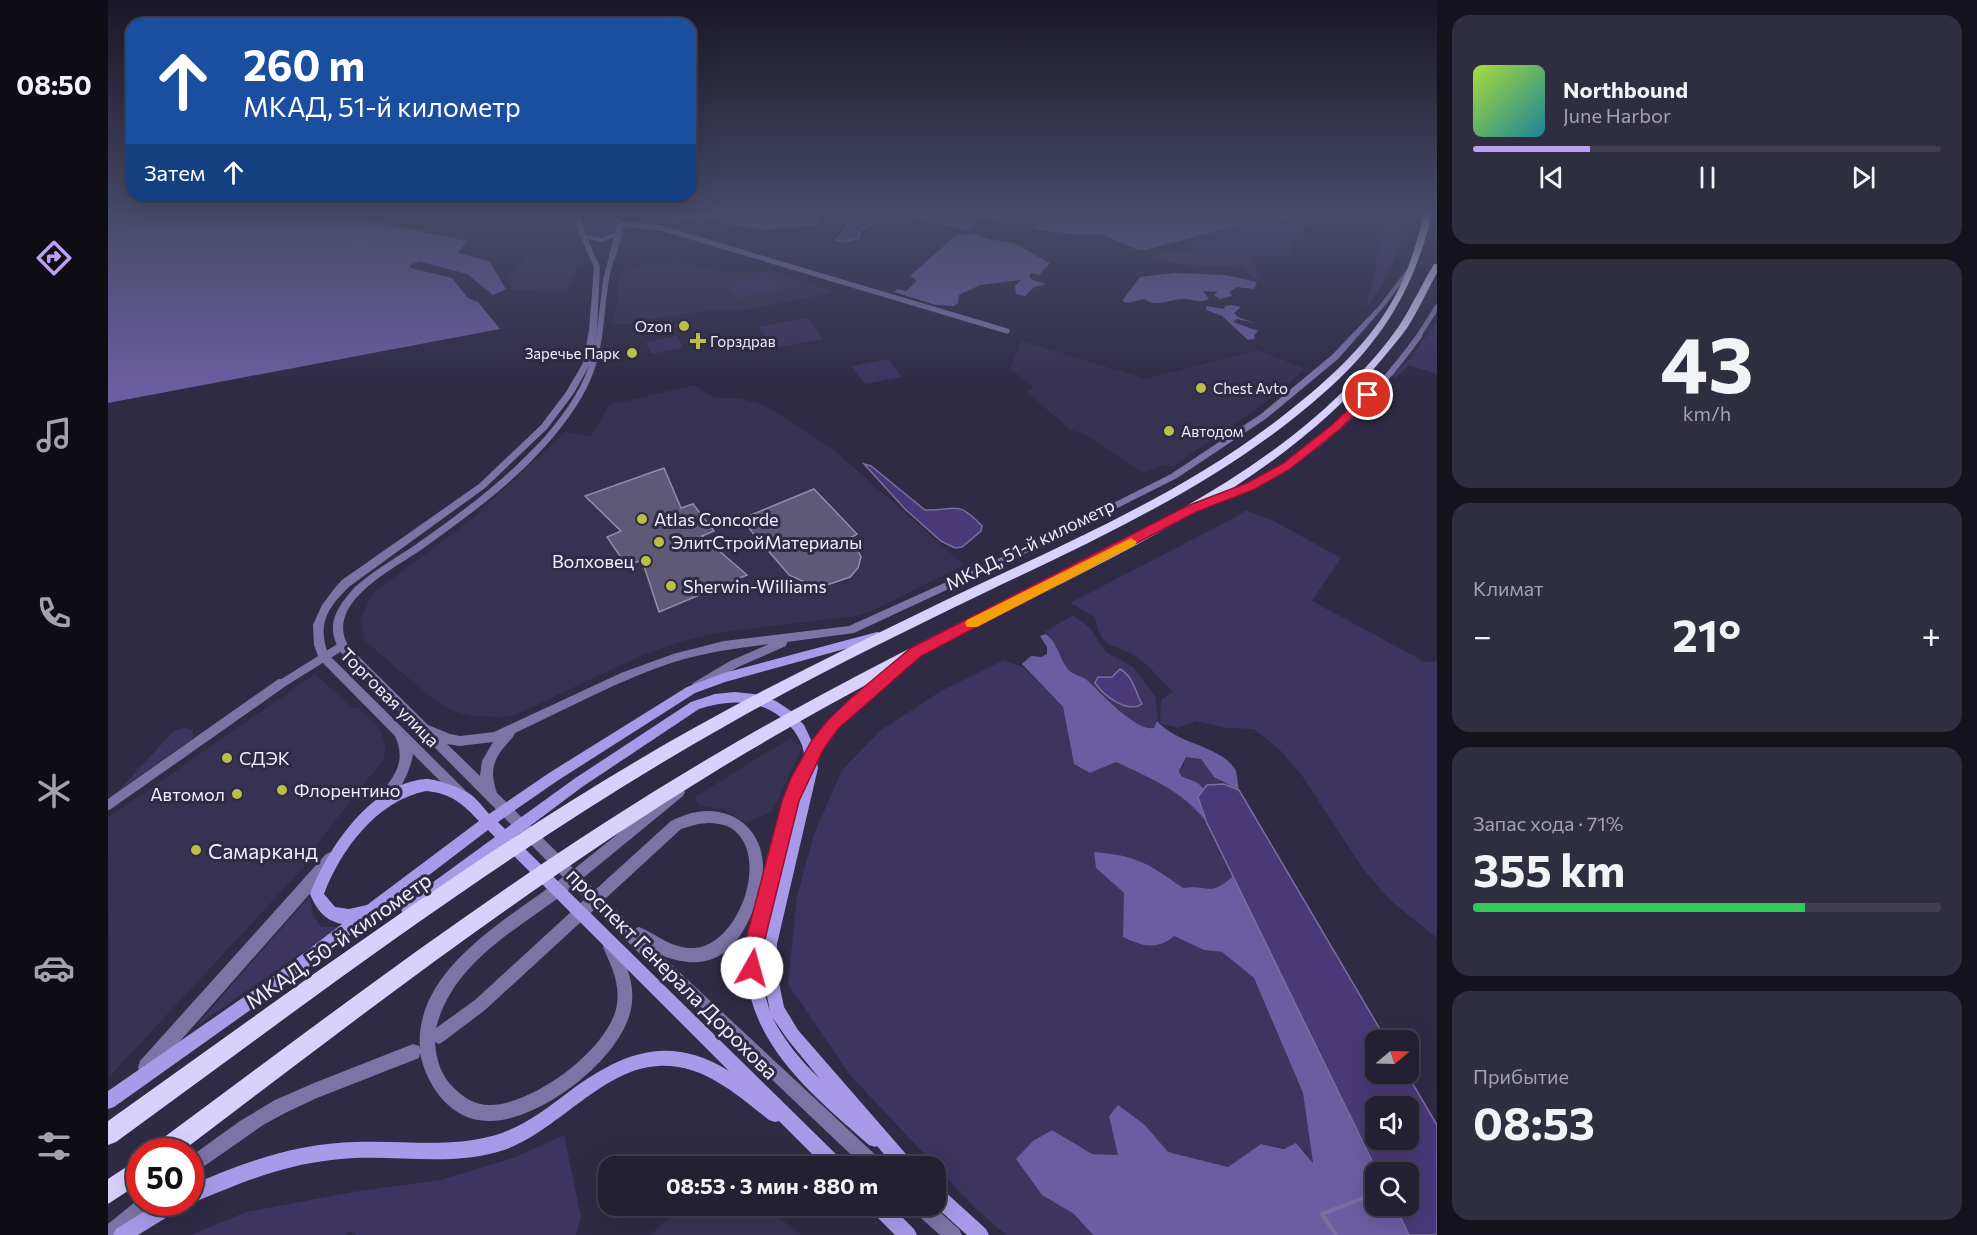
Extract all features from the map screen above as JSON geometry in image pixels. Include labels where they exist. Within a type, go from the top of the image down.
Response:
[{"type":"highway","name":"МКАД, 51-й километр","points":[[600,792],[744,708],[897,629],[1123,522],[1189,484],[1280,423],[1348,364],[1382,326],[1404,292],[1413,272]]},
{"type":"highway","points":[[182,1138],[419,961],[620,822],[712,764],[916,652],[1191,509],[1257,466],[1319,418],[1380,358],[1418,306],[1434,272]]},
{"type":"highway","name":"МКАД, 50-й километр","points":[[108,1134],[464,881],[600,792]]},
{"type":"highway","points":[[108,1193],[126,1180]]},
{"type":"main road","points":[[108,1101],[272,986],[472,833],[553,777],[691,690],[724,678],[803,658],[897,629]]},
{"type":"main road","points":[[894,1156],[795,1066],[779,1048],[760,1010],[752,968],[753,947],[790,801],[807,761],[833,725],[916,652]]},
{"type":"main road","points":[[330,975],[387,924],[609,762],[695,705],[724,697],[755,698],[773,705],[789,716],[806,740],[812,768],[770,945],[769,968],[777,1010],[793,1035],[897,1156]]},
{"type":"main road","points":[[383,901],[361,914],[336,916],[326,911],[317,894],[322,879],[338,853],[379,805],[405,789],[427,785],[436,786],[465,798]]},
{"type":"main road","name":"Торговая улица","points":[[465,798],[478,811]]},
{"type":"main road","name":"проспект Генерала Дорохова","points":[[478,811],[826,1156]]},
{"type":"main road","points":[[204,1189],[260,1165],[306,1154],[475,1148],[504,1142],[530,1131],[612,1072],[655,1057],[682,1059],[709,1068],[738,1085],[814,1145]]},
{"type":"main road","points":[[946,1204],[980,1235]]},
{"type":"main road","points":[[122,1235],[153,1216]]},
{"type":"main road","points":[[888,1216],[908,1235]]},
{"type":"street","name":"Торговая улица","points":[[465,798],[323,656],[318,642],[317,625],[321,611],[335,593],[358,573],[455,507],[505,465],[558,411],[586,363],[593,330],[597,272]]},
{"type":"street","name":"Торговая улица","points":[[493,798],[342,646],[337,629],[338,621],[351,598],[468,511],[516,469],[568,412],[597,362],[609,272]]},
{"type":"street","points":[[808,272],[1007,331]]},
{"type":"street","points":[[421,726],[448,739],[460,741],[486,739],[514,730],[625,676],[699,650],[850,630],[877,619],[1174,476],[1264,416],[1327,364],[1363,328],[1408,272]]},
{"type":"street","points":[[1191,509],[1260,481],[1286,467],[1319,442],[1398,365],[1437,307]]},
{"type":"street","points":[[691,690],[760,651],[812,636]]},
{"type":"street","points":[[108,805],[323,656],[342,646]]},
{"type":"street","points":[[379,805],[406,766],[406,744],[396,728]]},
{"type":"street","points":[[493,798],[487,785],[487,762],[498,743],[514,730]]},
{"type":"street","points":[[601,934],[622,970],[625,1002],[613,1037],[598,1055],[556,1087],[531,1103],[511,1111],[492,1113],[475,1110],[446,1093],[430,1064],[427,1036],[438,996],[446,982],[472,953],[552,895],[712,764]]},
{"type":"street","name":"проспект Генерала Дорохова","points":[[493,798],[865,1156]]},
{"type":"street","points":[[440,1036],[480,1005],[676,825],[698,816],[723,818],[747,834],[753,845],[756,859],[756,880],[745,918],[738,932],[716,949],[685,956],[670,954],[656,947],[616,918]]},
{"type":"street","points":[[127,1087],[164,1050],[301,891],[338,853]]},
{"type":"street","points":[[204,1158],[278,1107],[320,1087],[374,1070],[413,1052]]},
{"type":"street","points":[[108,1235],[131,1216]]},
{"type":"street","points":[[932,1216],[954,1235]]},
{"type":"shaded area","points":[[108,272],[425,272],[452,278],[468,298],[478,302],[500,329],[108,403]]},
{"type":"shaded area","points":[[458,272],[495,272],[506,289],[493,295],[467,274]]},
{"type":"shaded area","points":[[512,272],[576,272],[566,291],[512,290],[507,277]]},
{"type":"shaded area","points":[[623,272],[722,272],[731,274],[773,272],[838,292],[744,310],[712,310],[638,321],[633,324],[614,324],[619,282]]},
{"type":"shaded area","points":[[915,272],[1042,272],[1039,275],[1031,273],[1029,276],[1032,280],[1047,284],[1034,287],[1025,296],[1016,294],[1015,286],[1021,280],[980,285],[959,295],[958,303],[953,306],[936,305],[894,292],[898,289],[906,291],[917,281],[910,276]]},
{"type":"shaded area","points":[[1247,272],[1258,272],[1263,279],[1252,278]]},
{"type":"shaded area","points":[[1374,272],[1389,272],[1388,275],[1366,308]]},
{"type":"shaded area","points":[[1176,273],[1225,275],[1257,282],[1254,289],[1236,287],[1230,292],[1232,296],[1220,299],[1214,295],[1218,292],[1203,291],[1209,299],[1205,301],[1183,299],[1157,303],[1145,299],[1127,303],[1122,301],[1140,277]]},
{"type":"shaded area","points":[[771,276],[782,290],[737,298],[727,284]]},
{"type":"shaded area","points":[[1206,306],[1224,309],[1225,306],[1241,307],[1234,313],[1238,317],[1254,323],[1237,319],[1233,322],[1258,331],[1254,335],[1255,339],[1248,340],[1222,316],[1206,310]]},
{"type":"shaded area","points":[[807,318],[823,339],[774,348],[759,327]]},
{"type":"shaded area","points":[[1437,321],[1437,374],[1409,365],[1395,378],[1392,375],[1410,359]]},
{"type":"shaded area","points":[[677,336],[683,348],[651,354],[646,342]]},
{"type":"shaded area","points":[[1022,341],[1146,379],[1258,350],[1305,369],[1283,388],[1279,387],[1270,399],[1173,467],[1164,465],[1143,473],[1084,434],[1071,430],[1026,392],[1033,387],[1010,369]]},
{"type":"shaded area","points":[[888,359],[902,377],[865,384],[852,366]]},
{"type":"shaded area","points":[[694,385],[714,398],[739,398],[761,404],[795,424],[835,451],[964,565],[872,611],[856,616],[714,633],[680,642],[642,655],[515,715],[500,717],[470,716],[449,709],[432,698],[365,641],[360,621],[372,594],[474,517],[565,432],[591,436],[609,405]]},
{"type":"shaded area","points":[[864,464],[871,466],[925,510],[961,509],[982,526],[981,531],[962,547],[955,548],[941,541],[905,509]]},
{"type":"shaded area","points":[[1246,510],[1274,521],[1341,558],[1312,601],[1425,662],[1437,661],[1437,938],[1391,901],[1363,869],[1303,777],[1281,751],[1254,729],[1226,728],[1196,721],[1178,728],[1160,723],[1161,700],[1173,692],[1140,659],[1104,640],[1095,617],[1070,603]]},
{"type":"shaded area","points":[[1073,615],[1089,627],[1106,652],[1133,667],[1155,696],[1158,717],[1154,729],[1138,725],[1129,719],[1086,680],[1071,672],[1046,631]],"holes":[[[1115,674],[1135,693],[1142,704],[1134,709],[1129,708],[1098,687],[1098,677]]]},
{"type":"shaded area","points":[[1046,634],[1070,671],[1086,679],[1129,718],[1147,728],[1154,728],[1157,721],[1177,736],[1211,750],[1229,762],[1236,771],[1239,790],[1214,777],[1201,759],[1186,757],[1179,771],[1181,776],[1198,783],[1204,789],[1198,797],[1206,821],[1176,793],[1116,762],[1090,773],[1074,764],[1063,707],[1022,664],[1031,656],[1041,657],[1047,654],[1047,647],[1040,636]]},
{"type":"shaded area","points":[[1004,660],[1024,668],[1063,707],[1074,764],[1090,773],[1116,762],[1163,784],[1197,808],[1220,846],[1233,876],[1219,887],[1183,888],[1156,868],[1094,852],[1096,868],[1124,893],[1124,937],[1174,936],[1204,950],[1222,952],[1254,978],[1303,1093],[1314,1165],[1305,1151],[1261,1144],[1228,1167],[1168,1152],[1145,1125],[1109,1117],[1119,1155],[1092,1154],[1052,1130],[1042,1195],[1074,1214],[1093,1235],[1006,1235],[976,1209],[946,1177],[946,1156],[926,1156],[850,1075],[788,984],[797,897],[814,834],[842,770],[880,731],[941,691]]},
{"type":"shaded area","points":[[1120,669],[1131,680],[1142,704],[1136,707],[1123,705],[1110,698],[1095,683],[1098,677],[1112,677]]},
{"type":"shaded area","points":[[315,674],[353,708],[359,708],[379,728],[386,745],[383,760],[308,855],[304,867],[109,1077],[108,818]]},
{"type":"shaded area","points":[[184,727],[192,730],[194,736],[192,739],[118,791],[173,732]]},
{"type":"shaded area","points":[[790,738],[802,747],[772,812],[745,823],[723,809],[699,805],[695,797]]},
{"type":"shaded area","points":[[1196,756],[1224,784],[1207,785],[1204,789],[1198,783],[1181,776],[1179,771],[1183,768],[1186,757]]},
{"type":"shaded area","points":[[1224,784],[1239,790],[1381,1030],[1365,1030],[1365,1084],[1413,1084],[1437,1125],[1437,1235],[1409,1235],[1400,1216],[1419,1216],[1419,1162],[1373,1162],[1367,1150],[1419,1150],[1419,1096],[1365,1096],[1365,1146],[1206,821],[1198,797],[1207,785]]},
{"type":"shaded area","points":[[1094,852],[1108,853],[1142,862],[1183,888],[1219,887],[1233,876],[1373,1162],[1365,1162],[1365,1216],[1400,1216],[1409,1235],[1093,1235],[1074,1214],[1042,1195],[1016,1159],[1033,1141],[1052,1130],[1092,1154],[1118,1155],[1109,1116],[1118,1105],[1145,1125],[1168,1152],[1228,1167],[1261,1144],[1284,1149],[1296,1143],[1313,1163],[1303,1093],[1254,978],[1222,952],[1204,950],[1174,936],[1162,944],[1149,946],[1123,937],[1124,893],[1096,868]]},
{"type":"shaded area","points":[[310,896],[313,916],[322,927],[339,927],[196,1026]]},
{"type":"shaded area","points":[[564,1135],[581,1217],[576,1235],[357,1235],[350,1231],[346,1235],[191,1235],[246,1212],[353,1192],[440,1180],[513,1158]]},
{"type":"shaded area","points":[[670,1216],[778,1216],[801,1235],[651,1235]]},
{"type":"building","name":"ЭлитСтройМатериалы","points":[[664,468],[681,508],[693,504],[714,531],[702,536],[747,575],[659,612],[642,560],[627,566],[607,537],[621,531],[585,496]]},
{"type":"building","points":[[814,489],[857,534],[852,537],[861,557],[858,568],[850,577],[827,585],[809,584],[789,575],[741,519]]},
{"type":"waterway","points":[[1336,1235],[1322,1214],[1365,1197]]},
{"type":"slow traffic","points":[[972,623],[1131,542]]},
{"type":"place","name":"Ozon","points":[[684,326]]},
{"type":"place","name":"Горздрав","points":[[698,341]]},
{"type":"place","name":"Заречье Парк","points":[[632,353]]},
{"type":"place","name":"Chest Avto","points":[[1201,388]]},
{"type":"place","name":"Автодом","points":[[1169,431]]},
{"type":"place","name":"Atlas Concorde","points":[[642,519]]},
{"type":"place","name":"ЭлитСтройМатериалы","points":[[659,542]]},
{"type":"place","name":"Волховец","points":[[646,561]]},
{"type":"place","name":"Sherwin-Williams","points":[[671,586]]},
{"type":"place","name":"СДЭК","points":[[227,758]]},
{"type":"place","name":"Флорентино","points":[[282,790]]},
{"type":"place","name":"Автомол","points":[[237,794]]},
{"type":"place","name":"Самарканд","points":[[196,850]]},
{"type":"route","points":[[752,968],[753,947],[790,801],[799,778],[817,745],[833,725],[856,703],[916,652],[1143,536],[1191,509],[1251,486],[1286,467],[1337,427],[1368,395]]}]
